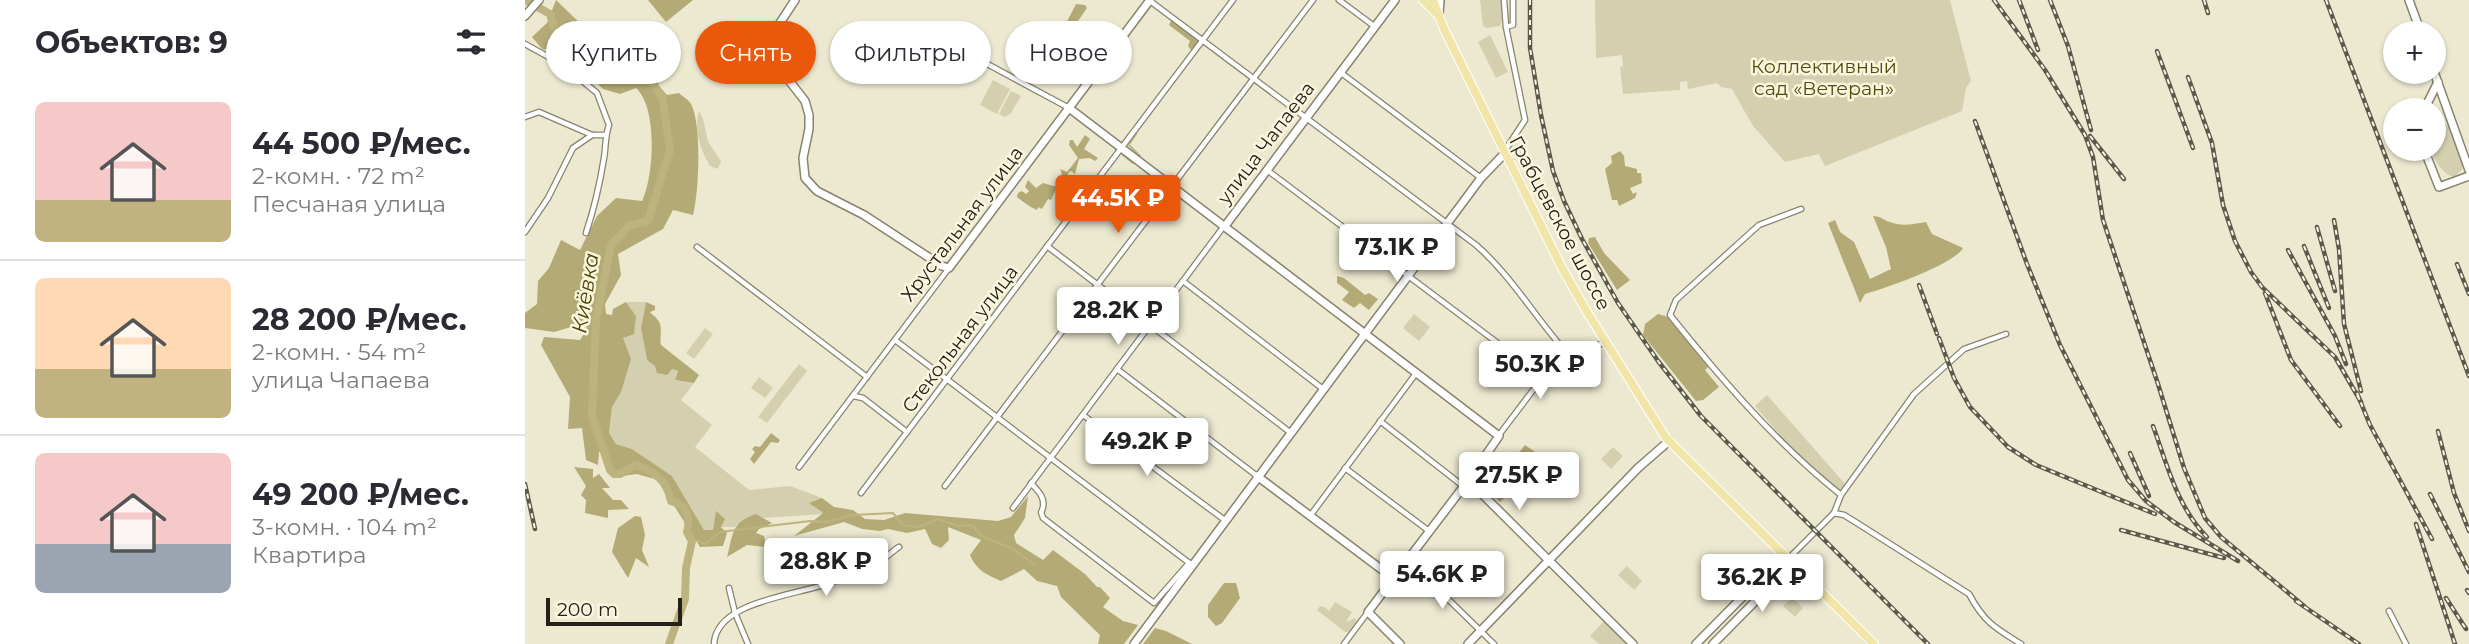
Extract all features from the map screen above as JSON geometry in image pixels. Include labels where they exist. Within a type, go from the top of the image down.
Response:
[{"type":"main road","points":[[525,16],[538,0]]},
{"type":"main road","points":[[795,0],[774,32],[771,49],[773,60],[805,102],[809,115],[803,158],[805,178],[817,191],[847,206],[949,268]]},
{"type":"main road","name":"Хрустальная улица","points":[[949,268],[1150,0]]},
{"type":"main road","name":"улица Чапаева","points":[[1224,226],[1397,0]]},
{"type":"main road","points":[[1423,0],[1437,15]]},
{"type":"main road","points":[[1433,0],[1437,15]]},
{"type":"main road","points":[[1437,15],[1440,0]]},
{"type":"main road","points":[[2409,0],[2417,21]]},
{"type":"main road","name":"Грабцевское шоссе","points":[[1437,15],[1563,270],[1669,441],[1874,644]]},
{"type":"main road","points":[[2439,84],[2469,170]]},
{"type":"main road","points":[[1069,108],[1499,436],[1368,612],[1400,644]]},
{"type":"main road","points":[[1134,644],[1481,178],[1505,153]]},
{"type":"main road","points":[[2429,161],[2439,187],[2469,176]]},
{"type":"main road","points":[[1468,644],[1638,468],[1669,441]]},
{"type":"main road","points":[[1257,476],[1393,578]]},
{"type":"main road","points":[[1470,478],[1483,495],[1633,644]]},
{"type":"main road","points":[[1696,644],[1787,560]]},
{"type":"main road","points":[[1713,644],[1787,560]]},
{"type":"street","points":[[1150,0],[1499,265],[1574,361]]},
{"type":"street","name":"Стекольная улица","points":[[861,493],[1233,0]]},
{"type":"street","points":[[944,486],[1313,0]]},
{"type":"street","points":[[1339,0],[1375,27]]},
{"type":"street","points":[[1504,0],[1506,27],[1525,120],[1505,153]]},
{"type":"street","points":[[1506,27],[1513,25],[1513,0]]},
{"type":"street","points":[[525,44],[563,65],[597,93],[609,125],[605,135],[605,156],[586,233]]},
{"type":"street","points":[[991,65],[1069,108]]},
{"type":"street","points":[[1340,72],[1481,178]]},
{"type":"street","points":[[525,117],[539,112],[591,135],[605,135]]},
{"type":"street","points":[[525,232],[548,198],[573,148],[591,135]]},
{"type":"street","points":[[1267,169],[1543,377]]},
{"type":"street","points":[[1801,209],[1759,225],[1676,300],[1670,315],[1713,368],[1781,443],[1841,495]]},
{"type":"street","name":"улица Чапаева","points":[[1013,508],[1224,226]]},
{"type":"street","points":[[1047,246],[1290,433]]},
{"type":"street","points":[[697,247],[867,377]]},
{"type":"street","name":"Хрустальная улица","points":[[799,467],[949,268]]},
{"type":"street","points":[[1183,281],[1323,389]]},
{"type":"street","points":[[1787,560],[1834,513],[1841,495],[1914,394],[1963,349],[2006,334]]},
{"type":"street","points":[[895,340],[1191,564],[1154,603],[1043,518],[1043,497],[1031,483]]},
{"type":"street","points":[[1499,436],[1543,377],[1569,355],[1585,354],[1605,341]]},
{"type":"street","points":[[1117,369],[1257,476]]},
{"type":"street","points":[[1309,516],[1416,372]]},
{"type":"street","points":[[853,396],[863,398],[907,432]]},
{"type":"street","points":[[1083,415],[1226,521]]},
{"type":"street","points":[[1380,421],[1463,486]]},
{"type":"street","points":[[1345,468],[1429,531]]},
{"type":"street","points":[[1834,513],[1857,523],[1969,594],[1985,619],[2021,644]]},
{"type":"street","points":[[714,644],[717,629],[735,613],[761,602],[829,584],[873,566],[899,547]]},
{"type":"street","points":[[1407,559],[1494,644]]},
{"type":"street","points":[[729,588],[735,613],[748,644]]},
{"type":"street","points":[[2389,611],[2406,644]]},
{"type":"street","points":[[1344,644],[1368,612]]},
{"type":"green space","points":[[1480,0],[1501,0],[1500,26],[1483,26]]},
{"type":"green space","name":"Коллективный сад «Ветеран»","points":[[1595,0],[1950,0],[1971,81],[1966,88],[1962,111],[1825,166],[1819,154],[1785,162],[1753,126],[1732,89],[1721,87],[1717,83],[1688,89],[1687,81],[1680,82],[1680,90],[1623,94],[1620,67],[1623,66],[1622,55],[1596,58]]},
{"type":"green space","points":[[1490,35],[1508,72],[1496,78],[1478,42]]},
{"type":"green space","points":[[993,80],[1010,89],[997,114],[980,105]]},
{"type":"green space","points":[[1011,91],[1021,96],[1011,113],[1005,117],[999,114]]},
{"type":"green space","points":[[699,111],[708,142],[721,161],[718,169],[710,166],[701,146],[697,132]]},
{"type":"green space","points":[[2446,124],[2460,149],[2462,170],[2454,177],[2436,161],[2446,161]]},
{"type":"green space","points":[[626,302],[646,302],[641,328],[647,360],[678,371],[675,380],[694,383],[681,400],[712,425],[695,447],[749,490],[790,486],[822,498],[810,503],[823,514],[764,518],[751,516],[735,527],[721,527],[716,512],[713,530],[704,530],[672,476],[632,449],[616,444],[609,433],[612,406],[621,392],[623,337],[636,316]]},
{"type":"green space","points":[[1414,314],[1430,327],[1419,341],[1403,328]]},
{"type":"green space","points":[[705,328],[713,334],[694,359],[686,353]]},
{"type":"green space","points":[[799,364],[807,371],[767,423],[758,417]]},
{"type":"green space","points":[[759,377],[773,388],[765,398],[751,388]]},
{"type":"green space","points":[[1767,395],[1846,485],[1840,491],[1784,440],[1755,406]]},
{"type":"green space","points":[[1613,447],[1623,456],[1611,469],[1601,459]]},
{"type":"green space","points":[[1627,566],[1642,581],[1634,590],[1618,575]]},
{"type":"green space","points":[[1792,597],[1803,608],[1795,617],[1783,606]]},
{"type":"green space","points":[[1335,602],[1352,612],[1346,622],[1355,618],[1357,621],[1350,632],[1345,632],[1317,610],[1320,606],[1329,611]]},
{"type":"green space","points":[[1604,621],[1626,644],[1599,644],[1590,636]]},
{"type":"shaded area","points":[[556,0],[578,21],[548,21]]},
{"type":"shaded area","points":[[648,0],[693,0],[667,21]]},
{"type":"shaded area","points":[[1076,4],[1085,5],[1087,8],[1078,21],[1067,21]]},
{"type":"shaded area","points":[[1171,21],[1176,21],[1198,39],[1199,42],[1191,50],[1188,46],[1190,41],[1169,25]]},
{"type":"shaded area","points":[[546,24],[546,50],[542,49],[532,37]]},
{"type":"shaded area","points":[[598,84],[658,84],[667,95],[679,93],[690,103],[694,114],[698,159],[693,215],[673,210],[663,229],[618,254],[621,275],[605,304],[606,314],[612,315],[613,309],[626,302],[636,316],[634,334],[623,338],[631,359],[621,392],[612,407],[609,433],[616,444],[632,449],[672,476],[704,530],[713,530],[716,511],[725,519],[721,527],[727,533],[723,546],[700,547],[658,480],[637,474],[615,477],[603,451],[599,452],[598,465],[586,460],[582,428],[568,429],[570,397],[541,345],[544,337],[580,340],[587,329],[585,323],[554,332],[525,328],[525,313],[537,304],[538,281],[549,268],[561,240],[580,250],[597,216],[616,198],[642,201],[646,190],[652,143],[648,111],[643,98],[636,88],[620,94],[603,89]]},
{"type":"shaded area","points":[[1085,135],[1090,139],[1084,149],[1098,158],[1095,161],[1090,158],[1079,159],[1075,174],[1071,171],[1068,173],[1068,179],[1064,181],[1067,186],[1064,189],[1056,181],[1062,174],[1060,169],[1067,172],[1078,158],[1069,145],[1070,140],[1073,140],[1077,147]]},
{"type":"shaded area","points":[[1620,151],[1624,156],[1625,166],[1641,173],[1642,183],[1630,188],[1633,194],[1637,192],[1635,198],[1619,206],[1617,200],[1612,200],[1605,169],[1612,163],[1611,156]]},
{"type":"shaded area","points":[[1028,180],[1036,188],[1043,183],[1057,187],[1051,200],[1048,199],[1042,209],[1034,209],[1017,197],[1022,191],[1026,194],[1029,191],[1025,187]]},
{"type":"shaded area","points":[[1873,216],[1899,224],[1926,222],[1932,234],[1963,248],[1946,262],[1865,294],[1860,303],[1828,223],[1835,220],[1840,232],[1854,242],[1870,279],[1891,269],[1886,247]]},
{"type":"shaded area","points":[[1595,237],[1604,253],[1630,280],[1617,290],[1588,243],[1589,238]]},
{"type":"shaded area","points":[[1337,276],[1344,278],[1365,295],[1369,293],[1378,299],[1369,310],[1360,303],[1354,308],[1342,300],[1349,292],[1337,283]]},
{"type":"shaded area","points":[[646,302],[655,306],[655,310],[650,312],[660,325],[661,345],[699,375],[694,383],[675,380],[678,371],[672,369],[667,375],[657,373],[655,366],[647,360],[641,328]]},
{"type":"shaded area","points":[[1658,314],[1668,317],[1708,367],[1705,370],[1719,387],[1703,400],[1696,401],[1643,335],[1645,324]]},
{"type":"shaded area","points":[[771,433],[780,440],[778,443],[771,442],[754,464],[750,459],[755,452],[752,449],[755,446],[760,447]]},
{"type":"shaded area","points":[[1525,445],[1535,452],[1528,464],[1541,475],[1529,487],[1516,486],[1500,502],[1489,491]]},
{"type":"shaded area","points":[[574,467],[593,469],[593,478],[599,474],[610,488],[602,488],[613,500],[621,500],[629,509],[608,510],[608,518],[585,513],[586,500],[581,495],[586,486]]},
{"type":"shaded area","points":[[1028,496],[1025,518],[1014,535],[1016,543],[1043,560],[1053,550],[1100,587],[1110,598],[1103,607],[1123,621],[1138,625],[1124,644],[1098,644],[1100,635],[1061,597],[1057,586],[1037,581],[1024,569],[1001,581],[991,577],[975,565],[970,555],[981,540],[948,527],[949,540],[941,548],[932,544],[925,529],[907,533],[888,529],[880,531],[862,529],[844,522],[794,536],[823,513],[809,503],[822,498],[834,507],[853,510],[865,519],[884,520],[905,513],[998,521],[1011,517]]},
{"type":"shaded area","points":[[756,514],[772,523],[756,533],[764,536],[766,547],[747,545],[727,557],[737,525]]},
{"type":"shaded area","points":[[635,516],[641,517],[645,535],[642,550],[649,567],[636,558],[628,578],[612,552],[618,528]]},
{"type":"shaded area","points":[[1224,583],[1236,583],[1240,598],[1222,623],[1216,626],[1208,617],[1208,605]]},
{"type":"shaded area","points":[[1155,628],[1166,631],[1192,644],[1143,644]]},
{"type":"waterway","name":"Киёвка","points":[[525,0],[550,14],[556,34],[611,76],[634,73],[641,66],[652,73],[651,81],[662,97],[670,150],[648,221],[630,225],[611,245],[596,320],[592,416],[610,470],[614,474],[620,474],[636,465],[649,471],[663,482],[671,501],[681,505],[687,512],[687,532],[692,541],[686,568],[685,599],[669,644]]},
{"type":"waterway","points":[[1130,143],[1136,134]]},
{"type":"waterway","points":[[1129,145],[1140,156]]},
{"type":"waterway","points":[[1123,155],[1133,163]]},
{"type":"waterway","points":[[691,538],[705,544],[720,532],[810,521],[826,522],[853,515],[893,513],[903,525],[918,527],[938,519],[958,526],[972,525],[982,536],[1013,549],[1035,565]]},
{"type":"railway","points":[[1530,0],[1530,48],[1553,171],[1582,239],[1618,303],[1701,416],[1928,644]]},
{"type":"railway","points":[[1994,0],[2045,70],[2085,135],[2093,157],[2103,220],[2184,468],[2205,518],[2221,537],[2304,606]]},
{"type":"railway","points":[[2019,0],[2038,50]]},
{"type":"railway","points":[[2050,0],[2068,46],[2091,130]]},
{"type":"railway","points":[[2204,0],[2208,13]]},
{"type":"railway","points":[[2326,0],[2469,376]]},
{"type":"railway","points":[[2157,51],[2193,148]]},
{"type":"railway","points":[[2188,77],[2212,143],[2223,205],[2235,241],[2251,272],[2262,287],[2335,357],[2361,402]]},
{"type":"railway","points":[[1975,121],[2027,264],[2060,345],[2128,480],[2146,501],[2174,522],[2238,561]]},
{"type":"railway","points":[[2090,136],[2124,179]]},
{"type":"railway","points":[[2334,220],[2339,249],[2344,324],[2361,391]]},
{"type":"railway","points":[[2317,227],[2335,291]]},
{"type":"railway","points":[[2304,246],[2329,308]]},
{"type":"railway","points":[[2288,250],[2335,336],[2346,364]]},
{"type":"railway","points":[[2457,264],[2469,294]]},
{"type":"railway","points":[[1919,285],[1937,334]]},
{"type":"railway","points":[[2265,293],[2291,360],[2340,426]]},
{"type":"railway","points":[[1939,338],[1954,378],[1970,407],[2008,447],[2036,465],[2155,514]]},
{"type":"railway","points":[[2357,393],[2370,425],[2432,539]]},
{"type":"railway","points":[[2153,426],[2180,499],[2207,537]]},
{"type":"railway","points":[[2438,431],[2454,493],[2469,531]]},
{"type":"railway","points":[[2130,453],[2149,496]]},
{"type":"railway","points":[[525,484],[535,529]]},
{"type":"railway","points":[[2430,494],[2469,572]]},
{"type":"railway","points":[[2416,524],[2455,644]]},
{"type":"railway","points":[[2121,530],[2224,558]]},
{"type":"railway","points":[[2446,598],[2466,629]]},
{"type":"railway","points":[[2296,601],[2359,644]]}]
